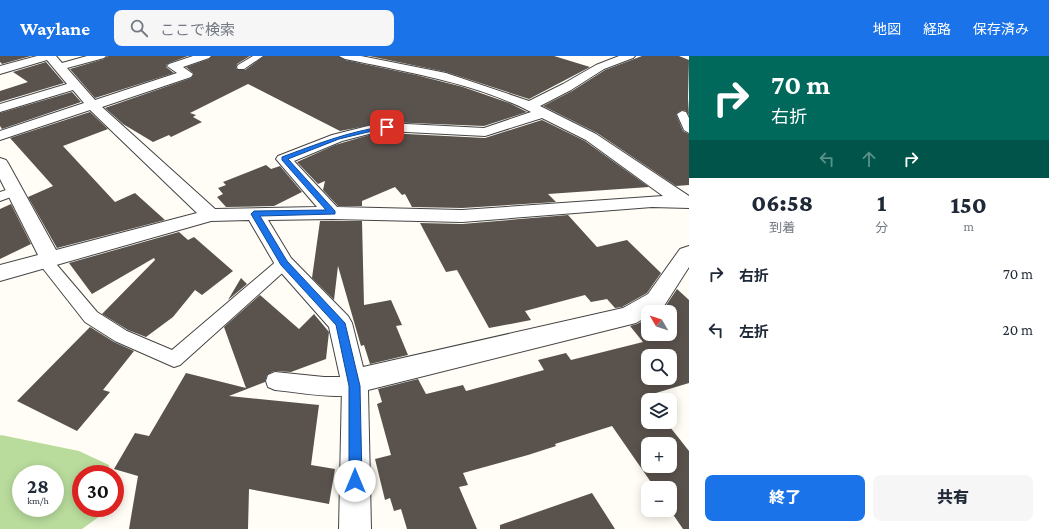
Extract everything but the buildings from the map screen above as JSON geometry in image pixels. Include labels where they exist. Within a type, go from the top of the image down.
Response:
[{"type":"street","points":[[0,70],[49,56],[92,105],[211,215]]},
{"type":"street","points":[[59,66],[100,56]]},
{"type":"street","points":[[0,136],[92,105],[107,102],[187,74],[173,66],[164,56]]},
{"type":"street","points":[[173,66],[205,56]]},
{"type":"street","points":[[345,56],[446,77],[490,91],[536,109],[591,137],[687,204]]},
{"type":"street","points":[[332,212],[284,159],[337,138],[387,127],[485,132],[536,109],[567,87],[600,67],[629,56]]},
{"type":"street","points":[[0,108],[74,86]]},
{"type":"street","points":[[0,163],[8,194],[49,261]]},
{"type":"street","points":[[0,273],[49,261],[211,215],[332,212],[462,216],[652,201],[687,204]]},
{"type":"street","points":[[254,214],[284,263],[340,323],[354,384],[355,529]]},
{"type":"street","points":[[354,384],[628,316],[656,300],[689,253]]},
{"type":"lane","points":[[241,67],[259,56]]},
{"type":"lane","points":[[682,114],[689,130]]},
{"type":"lane","points":[[49,261],[91,317],[121,336],[174,359],[284,263]]},
{"type":"lane","points":[[275,381],[324,386],[354,384]]},
{"type":"green space","points":[[1,435],[79,451],[109,465],[72,465],[72,517],[99,517],[82,529],[0,529]]},
{"type":"route","points":[[355,481],[355,386],[340,323],[284,263],[254,214],[332,212],[284,159],[337,138],[387,127]]}]
